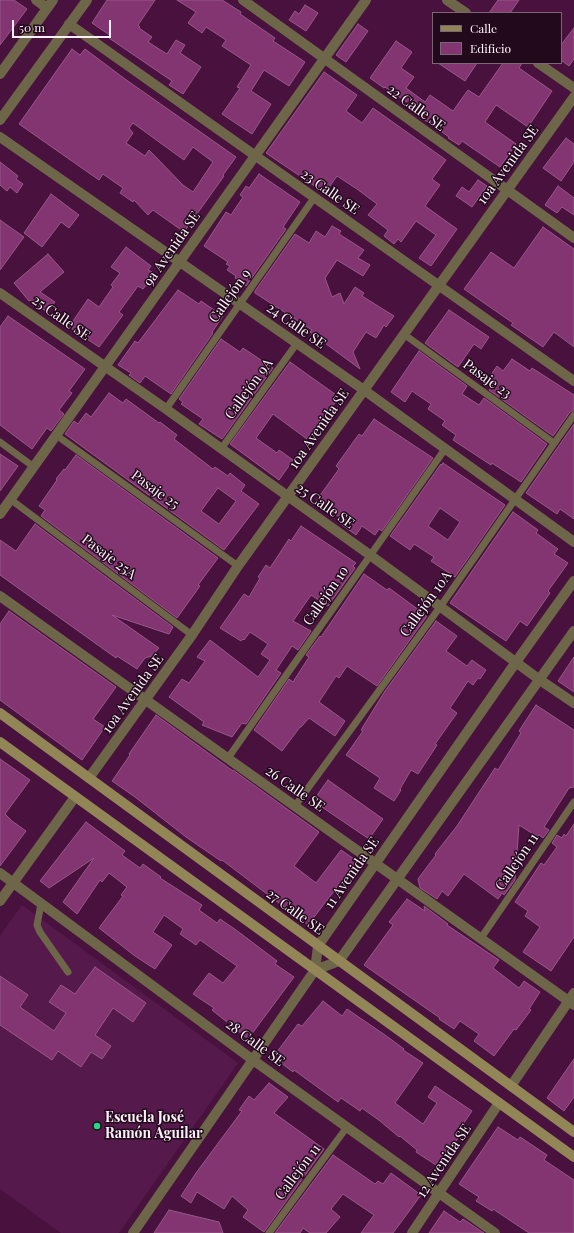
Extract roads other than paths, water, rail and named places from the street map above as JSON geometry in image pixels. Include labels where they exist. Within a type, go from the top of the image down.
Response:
[{"type":"main road","name":"27 Calle SE","points":[[0,714],[574,1132]]},
{"type":"main road","points":[[0,742],[574,1157]]},
{"type":"street","points":[[0,74],[50,4],[36,0]]},
{"type":"street","points":[[0,120],[87,0]]},
{"type":"street","name":"22 Calle SE","points":[[242,0],[574,238]]},
{"type":"street","name":"9a Avenida SE","points":[[0,514],[366,0]]},
{"type":"street","points":[[447,0],[465,12]]},
{"type":"street","name":"23 Calle SE","points":[[69,24],[574,381]]},
{"type":"street","points":[[539,64],[574,88]]},
{"type":"street","name":"10a Avenida SE","points":[[89,778],[192,634],[238,566],[405,335],[574,97]]},
{"type":"street","name":"24 Calle SE","points":[[0,137],[364,390],[574,542]]},
{"type":"street","name":"25 Calle SE","points":[[0,293],[166,409],[540,680],[574,703]]},
{"type":"street","name":"11 Avenida SE","points":[[315,970],[318,946],[574,581]]},
{"type":"street","name":"26 Calle SE","points":[[0,596],[480,938],[572,999]]},
{"type":"street","points":[[133,1233],[315,970],[339,961],[574,631]]},
{"type":"street","points":[[0,901],[75,797]]},
{"type":"street","name":"28 Calle SE","points":[[0,873],[253,1060],[495,1233]]},
{"type":"street","points":[[511,1086],[572,999]]},
{"type":"street","name":"12 Avenida SE","points":[[412,1233],[499,1103]]},
{"type":"lane","name":"Callejón 9","points":[[166,409],[314,198]]},
{"type":"lane","name":"Pasaje 23","points":[[405,335],[554,443]]},
{"type":"lane","name":"Callejón 9A","points":[[221,449],[297,343]]},
{"type":"lane","name":"Callejón 10A","points":[[295,806],[440,607],[574,415]]},
{"type":"lane","name":"Pasaje 25","points":[[56,435],[238,566]]},
{"type":"lane","points":[[0,442],[34,467]]},
{"type":"lane","name":"Callejón 10","points":[[228,758],[445,448]]},
{"type":"lane","name":"Pasaje 25A","points":[[10,499],[192,634]]},
{"type":"lane","name":"Callejón 11","points":[[480,938],[574,802]]},
{"type":"lane","points":[[41,904],[37,925],[40,932],[68,972]]},
{"type":"lane","name":"Callejón 11","points":[[269,1233],[347,1127]]},
{"type":"place","name":"Escuela José Ramón Aguilar","points":[[97,1126]]}]
